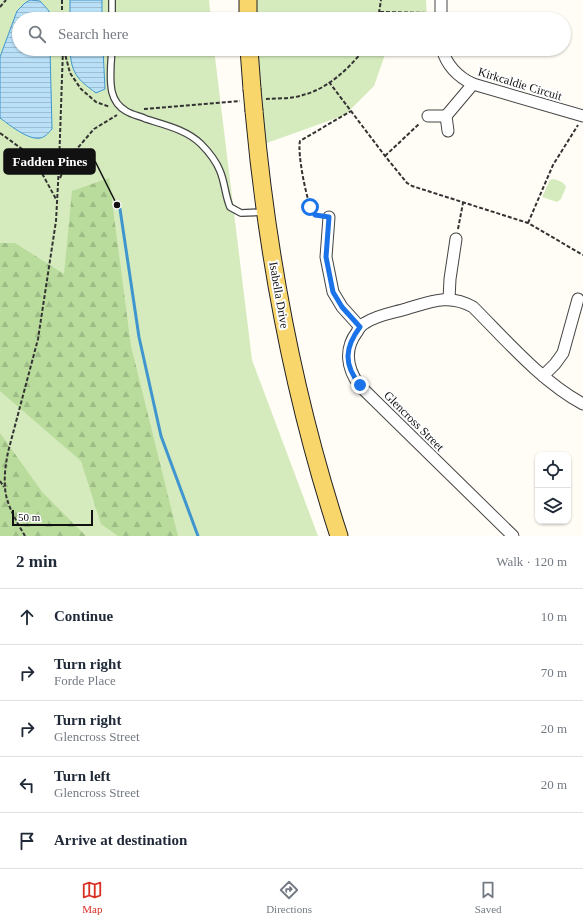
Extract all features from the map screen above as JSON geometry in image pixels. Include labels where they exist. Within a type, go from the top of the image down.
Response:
[{"type":"main road","points":[[248,0],[248,12]]},
{"type":"main road","name":"Isabella Drive","points":[[250,56],[265,212],[282,317],[315,459],[339,536]]},
{"type":"street","points":[[441,0],[441,12]]},
{"type":"street","name":"Kirkcaldie Circuit","points":[[444,56],[454,71],[466,81],[583,116]]},
{"type":"street","points":[[448,131],[446,116],[473,84]]},
{"type":"street","points":[[428,116],[446,116]]},
{"type":"street","points":[[329,217],[326,257],[333,292],[342,307],[360,327],[377,318],[437,300],[449,299],[464,302],[473,307],[543,376],[566,395],[583,404]]},
{"type":"street","points":[[449,299],[450,279],[456,239]]},
{"type":"street","points":[[543,376],[563,353],[578,299]]},
{"type":"street","name":"Glencross Street","points":[[360,327],[352,338],[348,351],[349,365],[355,379],[513,536]]},
{"type":"lane","points":[[112,0],[112,12]]},
{"type":"lane","points":[[112,56],[112,91],[115,100],[124,111],[170,126],[192,137],[208,151],[221,172],[226,198],[230,207],[241,213],[265,212]]},
{"type":"path","points":[[0,7],[6,0]]},
{"type":"path","points":[[62,0],[62,12]]},
{"type":"path","points":[[380,12],[382,0]]},
{"type":"path","points":[[25,536],[8,500],[5,488],[8,452],[38,339],[48,274],[59,181],[63,56]]},
{"type":"path","points":[[65,56],[70,73],[81,89],[96,102],[124,111]]},
{"type":"path","points":[[329,82],[407,183],[463,203],[528,223],[583,255]]},
{"type":"path","points":[[59,181],[69,158],[94,129],[124,111]]},
{"type":"path","points":[[329,217],[315,215],[310,207],[304,183],[300,154],[300,141],[351,111]]},
{"type":"path","points":[[385,156],[428,116]]},
{"type":"path","points":[[528,223],[553,166],[583,116]]},
{"type":"path","points":[[0,133],[33,157],[57,200]]},
{"type":"path","points":[[456,239],[463,203]]},
{"type":"path","points":[[0,481],[5,488]]},
{"type":"green space","points":[[0,0],[209,0],[210,12],[12,12],[12,56],[215,56],[252,360],[318,536],[0,536]]},
{"type":"green space","points":[[254,0],[426,0],[427,12],[255,12]]},
{"type":"green space","points":[[258,56],[385,56],[374,86],[345,115],[264,144]]},
{"type":"green space","points":[[109,178],[131,346],[178,536],[118,536],[101,524],[81,461],[0,391],[0,243],[15,243],[64,274],[72,191]]},
{"type":"green space","points":[[553,179],[559,181],[566,187],[561,199],[557,202],[542,197],[550,180]]},
{"type":"green space","points":[[0,433],[43,493],[86,536],[0,536]]},
{"type":"water","points":[[30,0],[40,1],[49,12],[17,12]]},
{"type":"water","points":[[70,0],[102,0],[102,12],[70,12]]},
{"type":"water","points":[[12,25],[12,56],[50,56],[52,129],[46,135],[40,138],[28,136],[0,118],[0,57]]},
{"type":"water","points":[[103,56],[105,89],[96,93],[84,84],[76,75],[71,57]]},
{"type":"waterway","points":[[120,209],[139,337],[161,436],[198,536]]},
{"type":"place","name":"Fadden Pines","points":[[117,205]]},
{"type":"route","points":[[310,207],[312,213],[315,215],[329,217],[326,257],[333,292],[342,307],[360,327],[352,338],[348,351],[349,365],[355,379],[360,385]]}]
